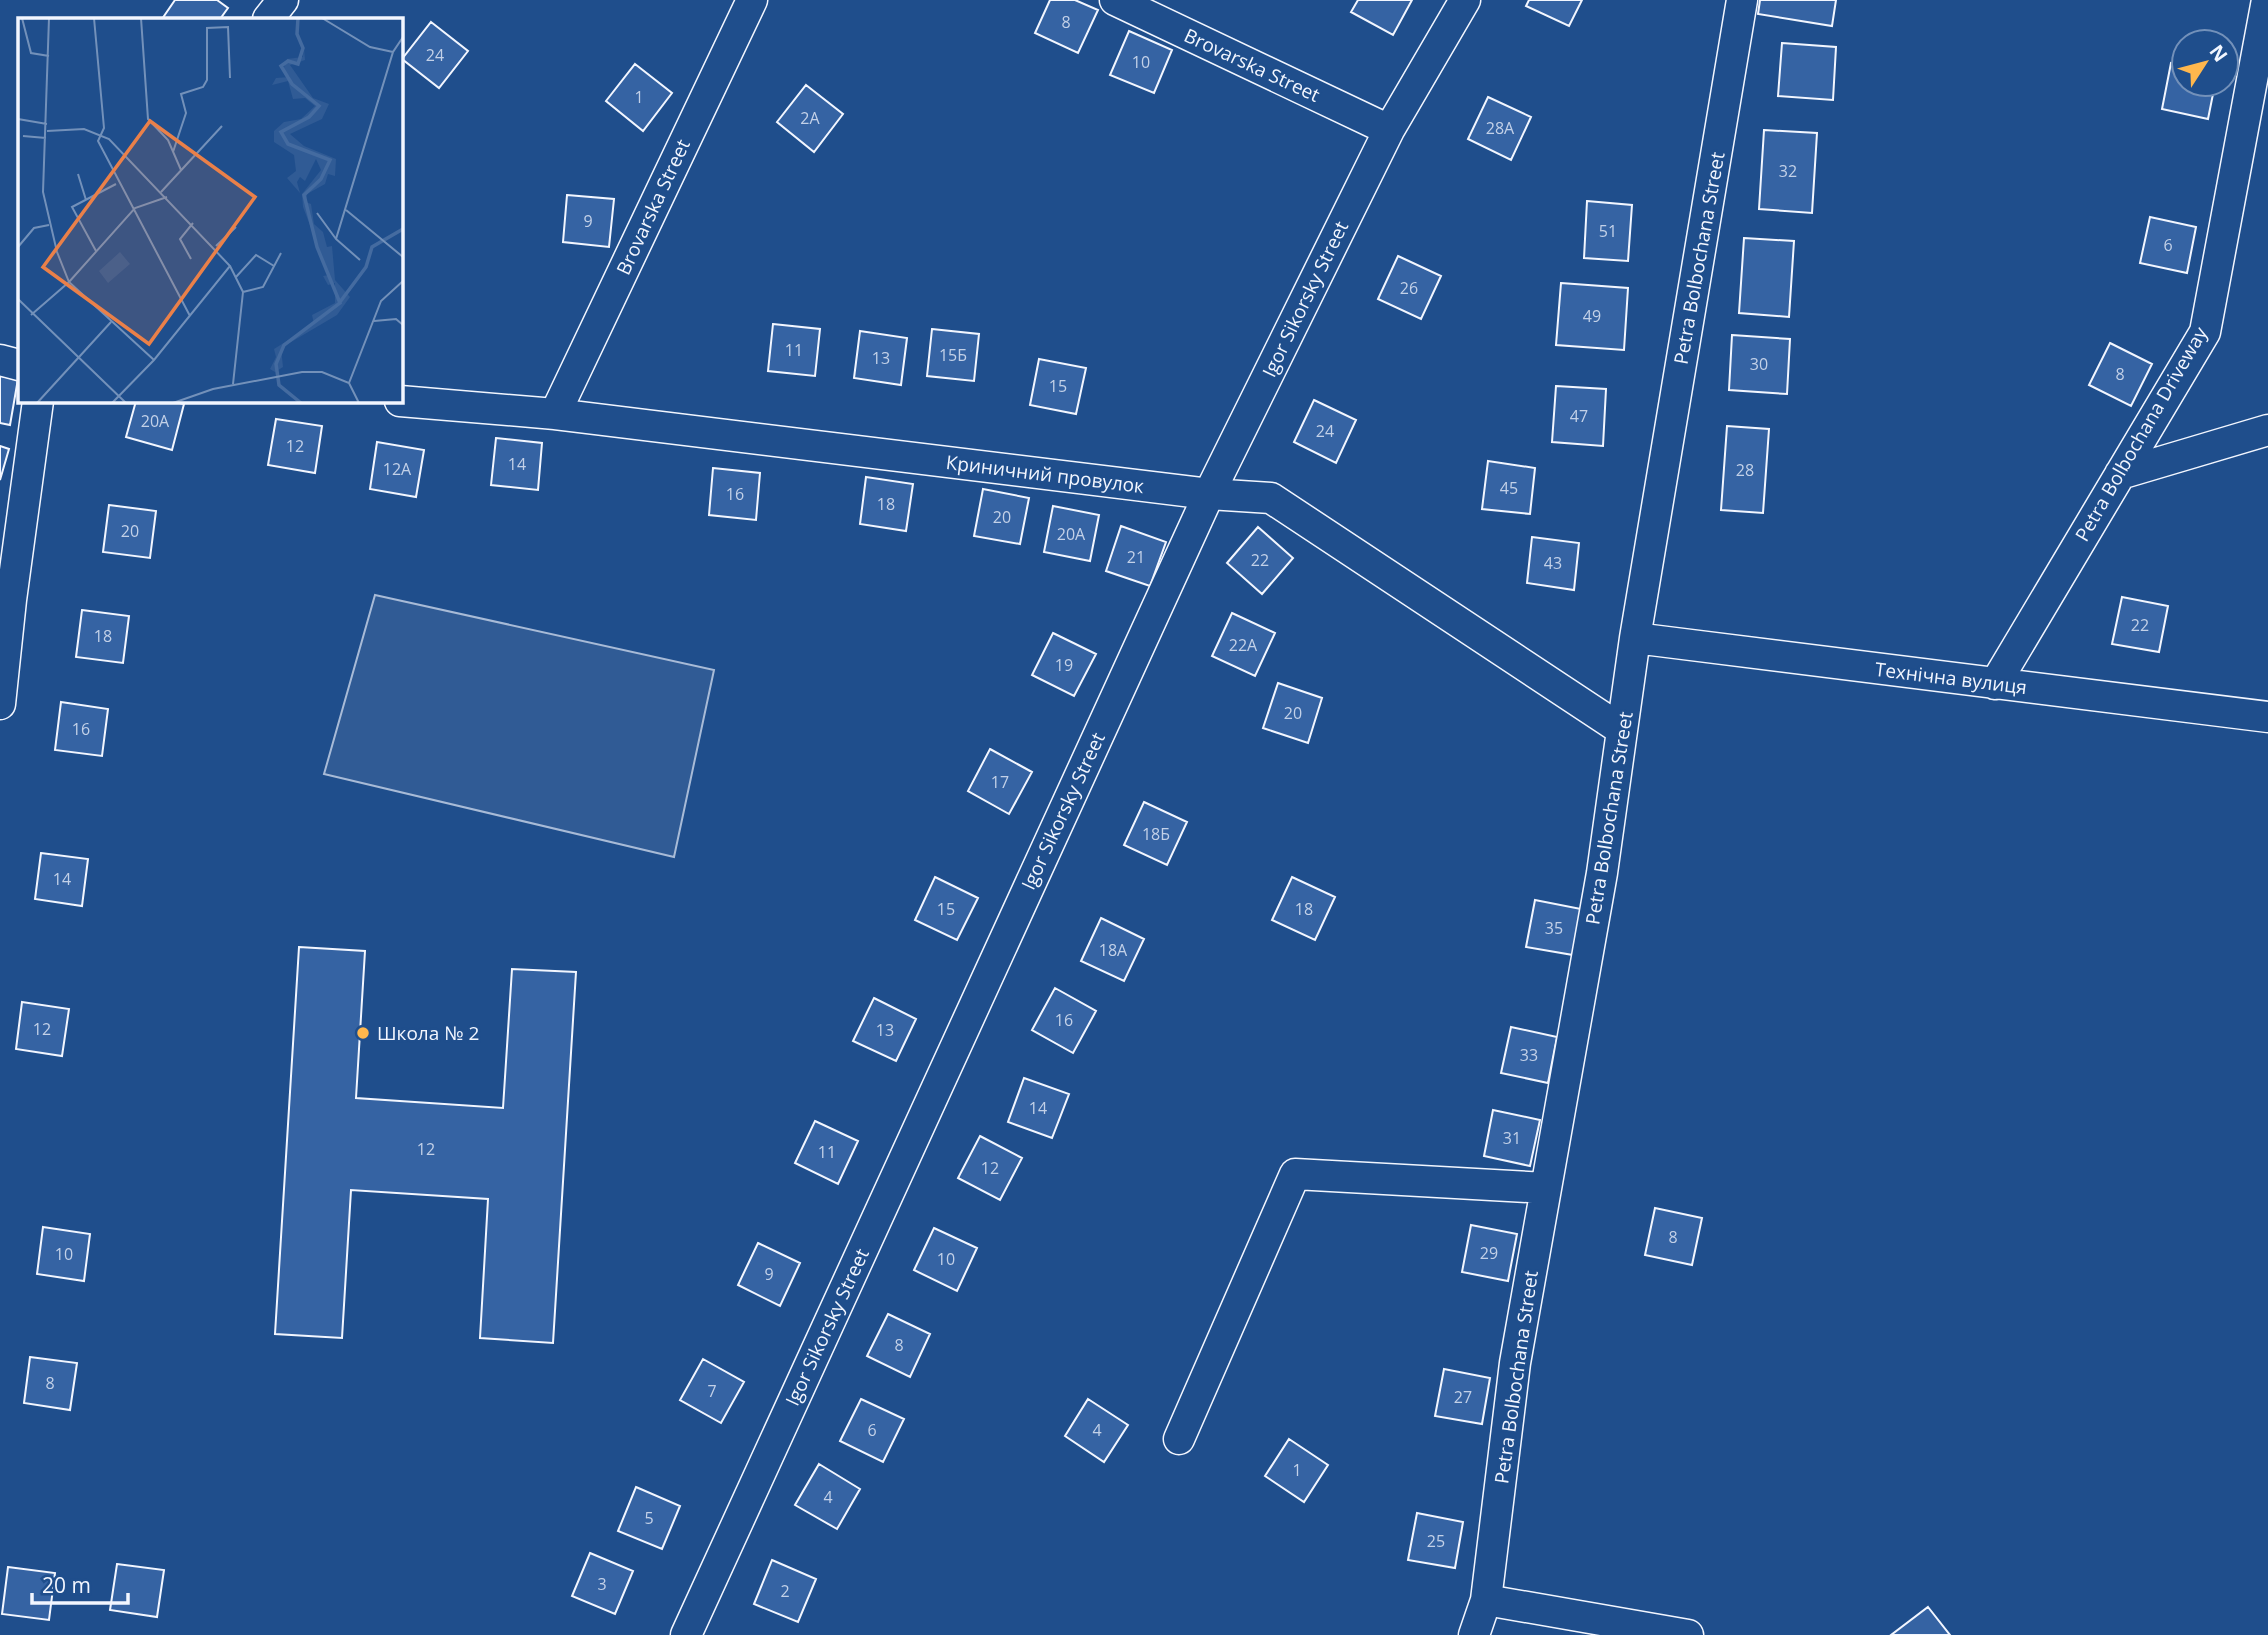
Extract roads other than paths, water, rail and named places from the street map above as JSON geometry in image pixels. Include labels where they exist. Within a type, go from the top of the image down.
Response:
[{"type":"street","points":[[269,18],[283,0]]},
{"type":"street","name":"Brovarska Street","points":[[555,414],[752,0]]},
{"type":"street","name":"Brovarska Street","points":[[1115,0],[1389,130]]},
{"type":"street","name":"Igor Sikorsky Street","points":[[686,1635],[1209,494],[1389,130],[1465,0]]},
{"type":"street","name":"Petra Bolbochana Street","points":[[1474,1635],[1486,1600],[1515,1363],[1602,873],[1635,639],[1742,0]]},
{"type":"street","name":"Petra Bolbochana Driveway","points":[[1995,684],[2205,332],[2267,0]]},
{"type":"street","points":[[0,360],[18,365]]},
{"type":"street","name":"Криничний провулок","points":[[402,401],[555,414],[1209,494],[1270,498],[1622,730]]},
{"type":"street","points":[[0,704],[38,402]]},
{"type":"street","points":[[2120,474],[2268,430]]},
{"type":"street","name":"Технічна вулиця","points":[[1635,639],[2268,717]]},
{"type":"street","points":[[1179,1439],[1295,1174],[1546,1188]]},
{"type":"street","points":[[1486,1600],[1688,1635]]},
{"type":"place","name":"Школа № 2","points":[[363,1033]]}]
